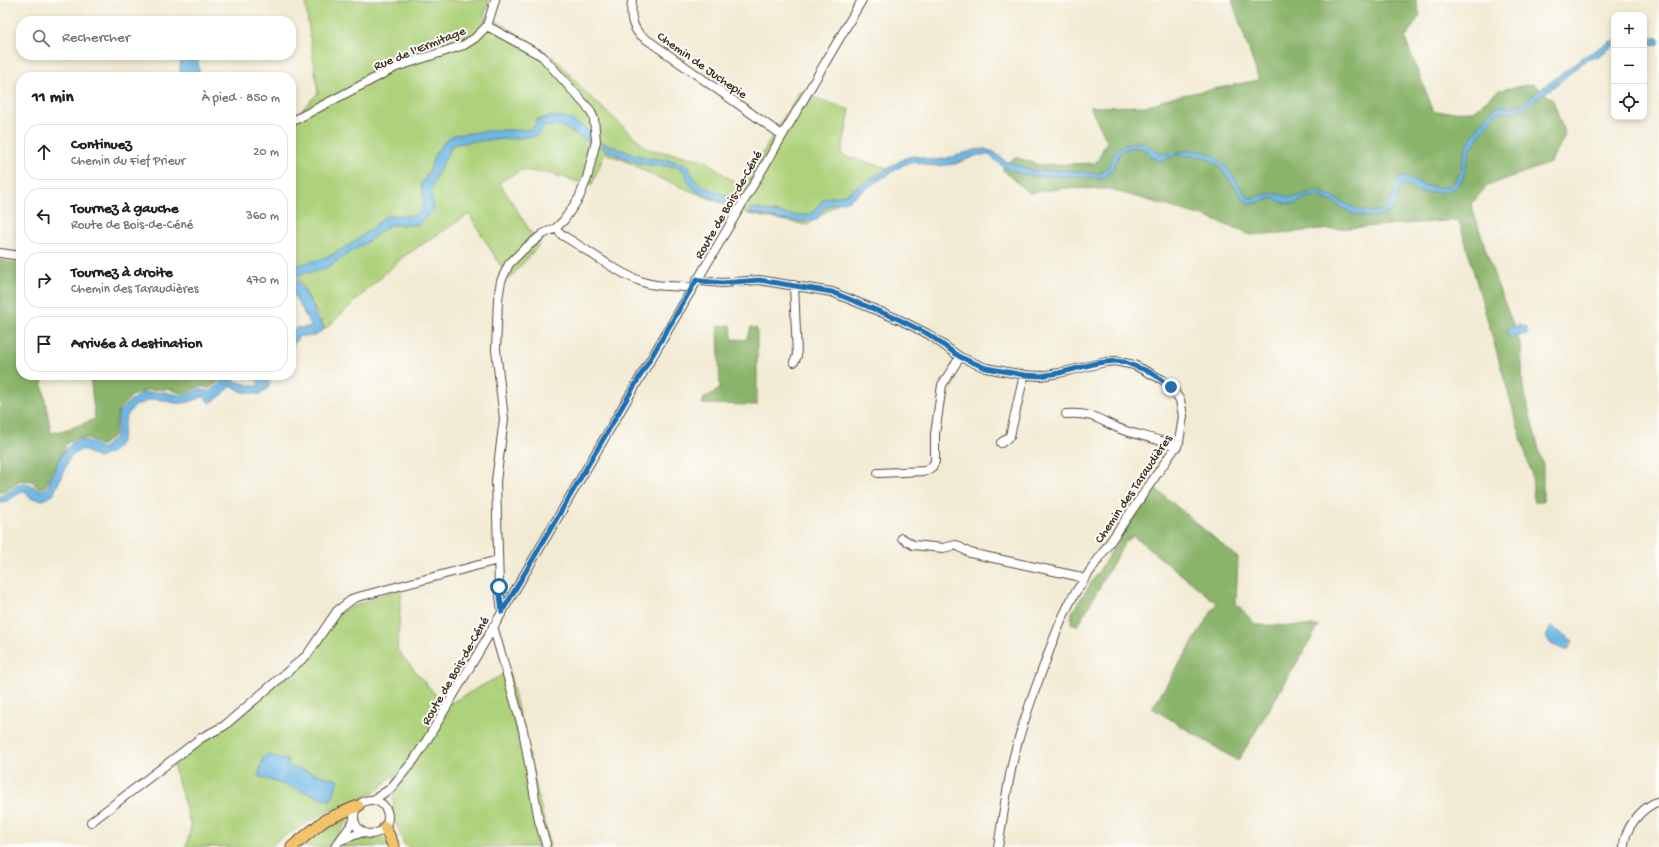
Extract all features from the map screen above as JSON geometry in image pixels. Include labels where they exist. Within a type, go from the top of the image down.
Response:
[{"type":"highway","points":[[292,847],[325,820],[358,806]]},
{"type":"highway","points":[[385,827],[394,847]]},
{"type":"street","points":[[495,0],[488,26],[542,56],[590,110],[594,119],[596,141],[587,178],[579,198],[564,220],[556,228],[543,234],[523,250],[509,264],[501,281],[498,300],[496,350],[504,419],[496,481],[498,560],[502,612]]},
{"type":"street","name":"Chemin de Juchepie","points":[[632,0],[631,18],[639,34],[782,135]]},
{"type":"street","name":"Route de Bois-de-Céné","points":[[390,789],[414,760],[427,740],[862,0]]},
{"type":"street","name":"Rue de l'Ermitage","points":[[296,119],[396,67],[464,45],[475,38],[488,26]]},
{"type":"street","points":[[556,228],[562,235],[643,282],[663,286],[692,288]]},
{"type":"street","points":[[0,253],[16,255]]},
{"type":"street","name":"Chemin des Taraudières","points":[[697,279],[722,283],[759,280],[832,292],[898,319],[928,334],[960,357],[986,368],[1024,375],[1049,375],[1087,365],[1115,361],[1124,362],[1145,370],[1167,384],[1180,400],[1183,416],[1181,436],[1177,447],[1084,580],[1066,609],[1027,710],[1014,756],[998,847]]},
{"type":"street","points":[[794,285],[797,356],[794,362]]},
{"type":"street","points":[[878,473],[925,471],[932,467],[935,461],[935,434],[942,385],[960,357]]},
{"type":"street","points":[[1001,443],[1010,436],[1024,375]]},
{"type":"street","points":[[1066,414],[1081,413],[1094,416],[1122,430],[1177,447]]},
{"type":"street","points":[[902,538],[913,545],[943,548],[956,545],[970,553],[1077,576],[1084,580]]},
{"type":"street","points":[[91,822],[202,738],[224,726],[307,655],[337,611],[354,598],[498,560]]},
{"type":"street","points":[[493,626],[523,730],[539,820],[546,844]]},
{"type":"street","points":[[335,847],[354,821],[358,806],[363,802],[373,800],[390,789]]},
{"type":"street","points":[[385,807],[390,789]]},
{"type":"street","points":[[354,821],[363,832],[368,834],[378,833],[385,827],[389,817],[385,807],[378,801],[373,800]]},
{"type":"street","points":[[1624,847],[1624,842],[1629,829],[1642,811],[1651,804],[1659,801]]},
{"type":"street","points":[[341,840],[363,832]]},
{"type":"green space","points":[[305,0],[489,0],[484,16],[497,21],[556,59],[587,94],[648,149],[705,160],[742,188],[799,92],[850,110],[841,155],[888,168],[807,225],[748,214],[652,175],[632,164],[605,153],[591,186],[552,174],[522,170],[499,182],[539,245],[509,279],[469,214],[403,257],[325,329],[296,274],[296,116],[318,93]]},
{"type":"green space","points":[[1232,0],[1417,0],[1420,15],[1405,39],[1434,112],[1473,111],[1499,90],[1533,84],[1553,100],[1565,136],[1550,163],[1487,186],[1471,204],[1496,281],[1521,345],[1523,389],[1543,465],[1543,502],[1534,502],[1532,476],[1459,220],[1251,235],[1206,217],[1109,189],[1065,188],[1029,193],[1002,169],[1015,157],[1040,165],[1096,163],[1107,141],[1090,107],[1147,106],[1172,97],[1259,80]]},
{"type":"green space","points":[[0,260],[16,263],[16,380],[42,380],[51,433],[66,430],[95,419],[91,380],[221,380],[209,389],[202,386],[183,394],[169,389],[146,390],[132,396],[118,410],[114,436],[101,446],[88,438],[78,438],[67,443],[45,487],[38,488],[32,481],[21,480],[0,493]]},
{"type":"green space","points":[[731,325],[732,339],[746,340],[751,327],[757,329],[757,405],[702,404],[704,398],[720,389],[718,326]]},
{"type":"green space","points":[[1155,488],[1238,558],[1236,603],[1256,625],[1319,626],[1238,761],[1152,708],[1217,603],[1133,536],[1125,542],[1078,625],[1071,624],[1072,612],[1136,514]]},
{"type":"green space","points":[[402,587],[397,650],[445,706],[509,671],[550,847],[408,847],[404,844],[393,816],[394,774],[375,793],[327,812],[279,839],[270,847],[186,847],[191,827],[172,760],[295,670],[342,611]]},
{"type":"green space","points":[[350,813],[347,822],[328,847],[299,847],[339,816]]},
{"type":"green space","points":[[360,837],[370,840],[384,838],[391,847],[341,847],[343,842]]},
{"type":"water","points":[[1647,37],[1659,37],[1659,44],[1647,44]]},
{"type":"water","points":[[1611,42],[1611,47],[1599,56],[1586,60],[1552,88],[1522,109],[1513,112],[1502,112],[1495,114],[1470,150],[1463,178],[1457,187],[1444,192],[1421,193],[1407,184],[1399,188],[1396,204],[1390,212],[1380,216],[1366,217],[1353,214],[1333,202],[1316,196],[1306,198],[1295,204],[1284,203],[1273,198],[1253,204],[1243,200],[1236,188],[1217,164],[1205,157],[1177,155],[1159,161],[1152,158],[1148,152],[1139,147],[1129,148],[1120,152],[1112,171],[1103,179],[1079,176],[1038,176],[1021,174],[1004,167],[989,155],[978,155],[955,164],[937,166],[917,162],[905,164],[847,201],[832,204],[824,208],[817,220],[800,222],[749,213],[752,208],[791,215],[810,215],[825,198],[844,195],[905,158],[914,156],[933,160],[944,159],[975,150],[985,149],[994,152],[1005,161],[1034,171],[1066,170],[1098,174],[1109,166],[1113,155],[1122,146],[1130,143],[1143,142],[1162,153],[1192,150],[1211,154],[1221,161],[1247,196],[1251,198],[1264,194],[1280,194],[1293,197],[1310,192],[1317,192],[1333,197],[1358,209],[1374,212],[1383,209],[1389,204],[1398,179],[1404,176],[1432,187],[1446,186],[1452,183],[1459,174],[1465,152],[1472,137],[1484,120],[1497,106],[1513,107],[1520,105],[1585,56]]},
{"type":"water","points":[[182,60],[198,60],[199,72],[180,72]]},
{"type":"water","points":[[553,116],[568,118],[591,132],[590,142],[561,126],[545,126],[536,136],[452,145],[435,179],[431,192],[434,209],[418,225],[389,225],[370,240],[326,268],[315,272],[300,274],[296,276],[296,266],[332,255],[364,234],[385,216],[417,215],[424,203],[421,183],[430,170],[434,155],[445,141],[454,135],[494,130],[528,130],[535,126],[536,120]]},
{"type":"water","points":[[601,142],[647,158],[670,160],[688,166],[694,178],[700,185],[735,199],[732,205],[704,195],[689,184],[686,175],[680,169],[654,166],[631,161],[601,147]]},
{"type":"water","points":[[296,279],[313,306],[315,315],[325,329],[314,336],[299,336],[296,340],[296,328],[312,327],[296,299]]},
{"type":"water","points":[[1519,325],[1527,327],[1527,334],[1509,338],[1507,329]]},
{"type":"water","points":[[226,380],[231,380],[252,386],[259,386],[257,380],[268,380],[270,383],[268,388],[260,394],[243,392],[232,386],[218,398],[209,403],[204,396],[186,403],[176,403],[161,399],[154,399],[136,406],[128,414],[121,441],[117,447],[110,453],[98,458],[82,449],[70,457],[53,495],[43,500],[30,498],[24,490],[9,500],[0,503],[0,496],[22,483],[32,485],[38,490],[47,489],[63,453],[73,442],[85,440],[102,449],[116,437],[119,411],[142,393],[164,392],[183,396],[200,389],[210,392]]},
{"type":"water","points":[[1551,626],[1573,641],[1567,651],[1551,644],[1546,637]]},
{"type":"water","points":[[267,754],[288,760],[288,766],[339,780],[331,801],[258,776],[263,758]]},
{"type":"route","points":[[499,587],[502,612],[697,279],[722,283],[759,280],[832,292],[898,319],[928,334],[960,357],[986,368],[1024,375],[1040,376],[1059,373],[1087,365],[1115,361],[1124,362],[1145,370],[1163,380],[1171,387]]}]
